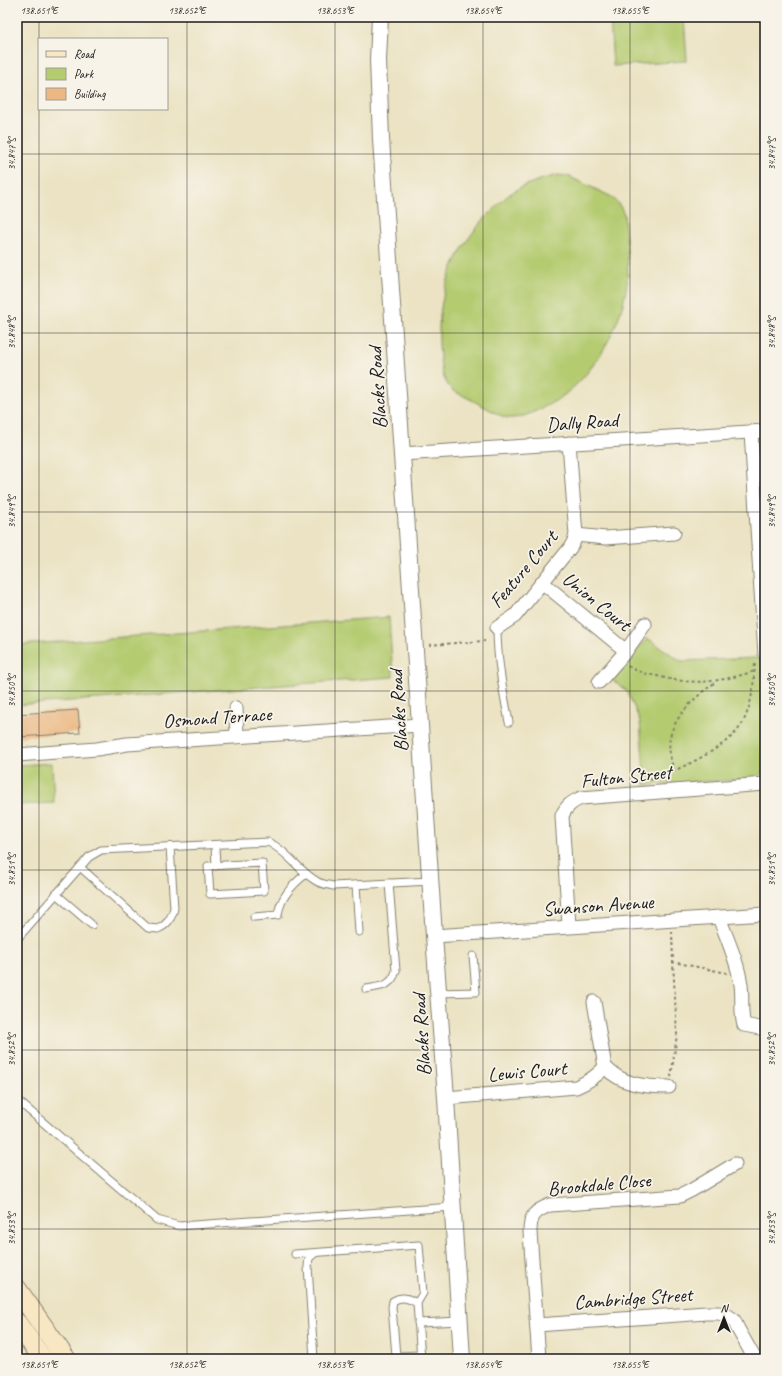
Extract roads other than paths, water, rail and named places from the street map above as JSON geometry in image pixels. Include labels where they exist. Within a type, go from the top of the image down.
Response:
[{"type":"main road","points":[[17,1289],[66,1359]]},
{"type":"main road","points":[[17,1322],[43,1359]]},
{"type":"street","name":"Blacks Road","points":[[370,17],[378,60]]},
{"type":"street","name":"Blacks Road","points":[[380,17],[378,60],[381,139],[446,1098],[462,1359]]},
{"type":"street","name":"Dally Road","points":[[402,454],[765,431]]},
{"type":"street","points":[[751,432],[760,656]]},
{"type":"street","name":"Feature Court","points":[[497,628],[515,616],[543,583],[574,541],[576,535],[569,443]]},
{"type":"street","name":"Feature Court","points":[[576,535],[606,538],[674,533]]},
{"type":"street","name":"Union Court","points":[[543,583],[626,651]]},
{"type":"street","name":"Union Court","points":[[599,682],[626,651],[645,624]]},
{"type":"street","points":[[236,708],[238,736]]},
{"type":"street","name":"Osmond Terrace","points":[[17,755],[97,749],[127,744],[420,724]]},
{"type":"street","name":"Fulton Street","points":[[569,926],[562,816],[566,807],[581,798],[765,784]]},
{"type":"street","name":"Swanson Avenue","points":[[434,936],[765,914]]},
{"type":"street","points":[[719,917],[738,972],[742,995],[742,1017],[744,1025],[765,1029]]},
{"type":"street","points":[[594,1002],[605,1067],[613,1075],[635,1084],[649,1087],[670,1082]]},
{"type":"street","name":"Lewis Court","points":[[446,1098],[576,1087],[597,1076],[605,1067]]},
{"type":"street","name":"Brookdale Close","points":[[539,1359],[530,1232],[530,1224],[535,1213],[550,1205],[680,1196],[735,1164]]},
{"type":"street","name":"Cambridge Street","points":[[537,1325],[719,1313],[734,1320],[755,1359]]},
{"type":"lane","points":[[497,628],[500,674],[509,722]]},
{"type":"lane","points":[[17,939],[89,857],[101,850],[268,842],[278,847],[306,874],[319,883],[334,886],[431,881]]},
{"type":"lane","points":[[215,845],[216,866]]},
{"type":"lane","points":[[80,867],[148,928],[158,929],[166,924],[172,916],[174,908],[170,847]]},
{"type":"lane","points":[[262,863],[264,891],[210,894],[208,866],[216,866],[262,863]]},
{"type":"lane","points":[[254,917],[278,915],[281,903],[288,891],[306,874]]},
{"type":"lane","points":[[366,989],[386,985],[391,982],[396,970],[389,883]]},
{"type":"lane","points":[[356,884],[360,932]]},
{"type":"lane","points":[[56,894],[92,925]]},
{"type":"lane","points":[[438,993],[476,992],[473,956]]},
{"type":"lane","points":[[17,1100],[157,1220],[179,1226],[453,1207]]},
{"type":"lane","points":[[295,1254],[419,1245],[423,1293],[417,1303],[421,1357],[396,1356],[392,1307],[393,1301],[399,1298],[408,1298],[417,1303]]},
{"type":"lane","points":[[314,1359],[308,1266],[309,1258],[315,1252]]},
{"type":"lane","points":[[418,1323],[460,1321]]}]
